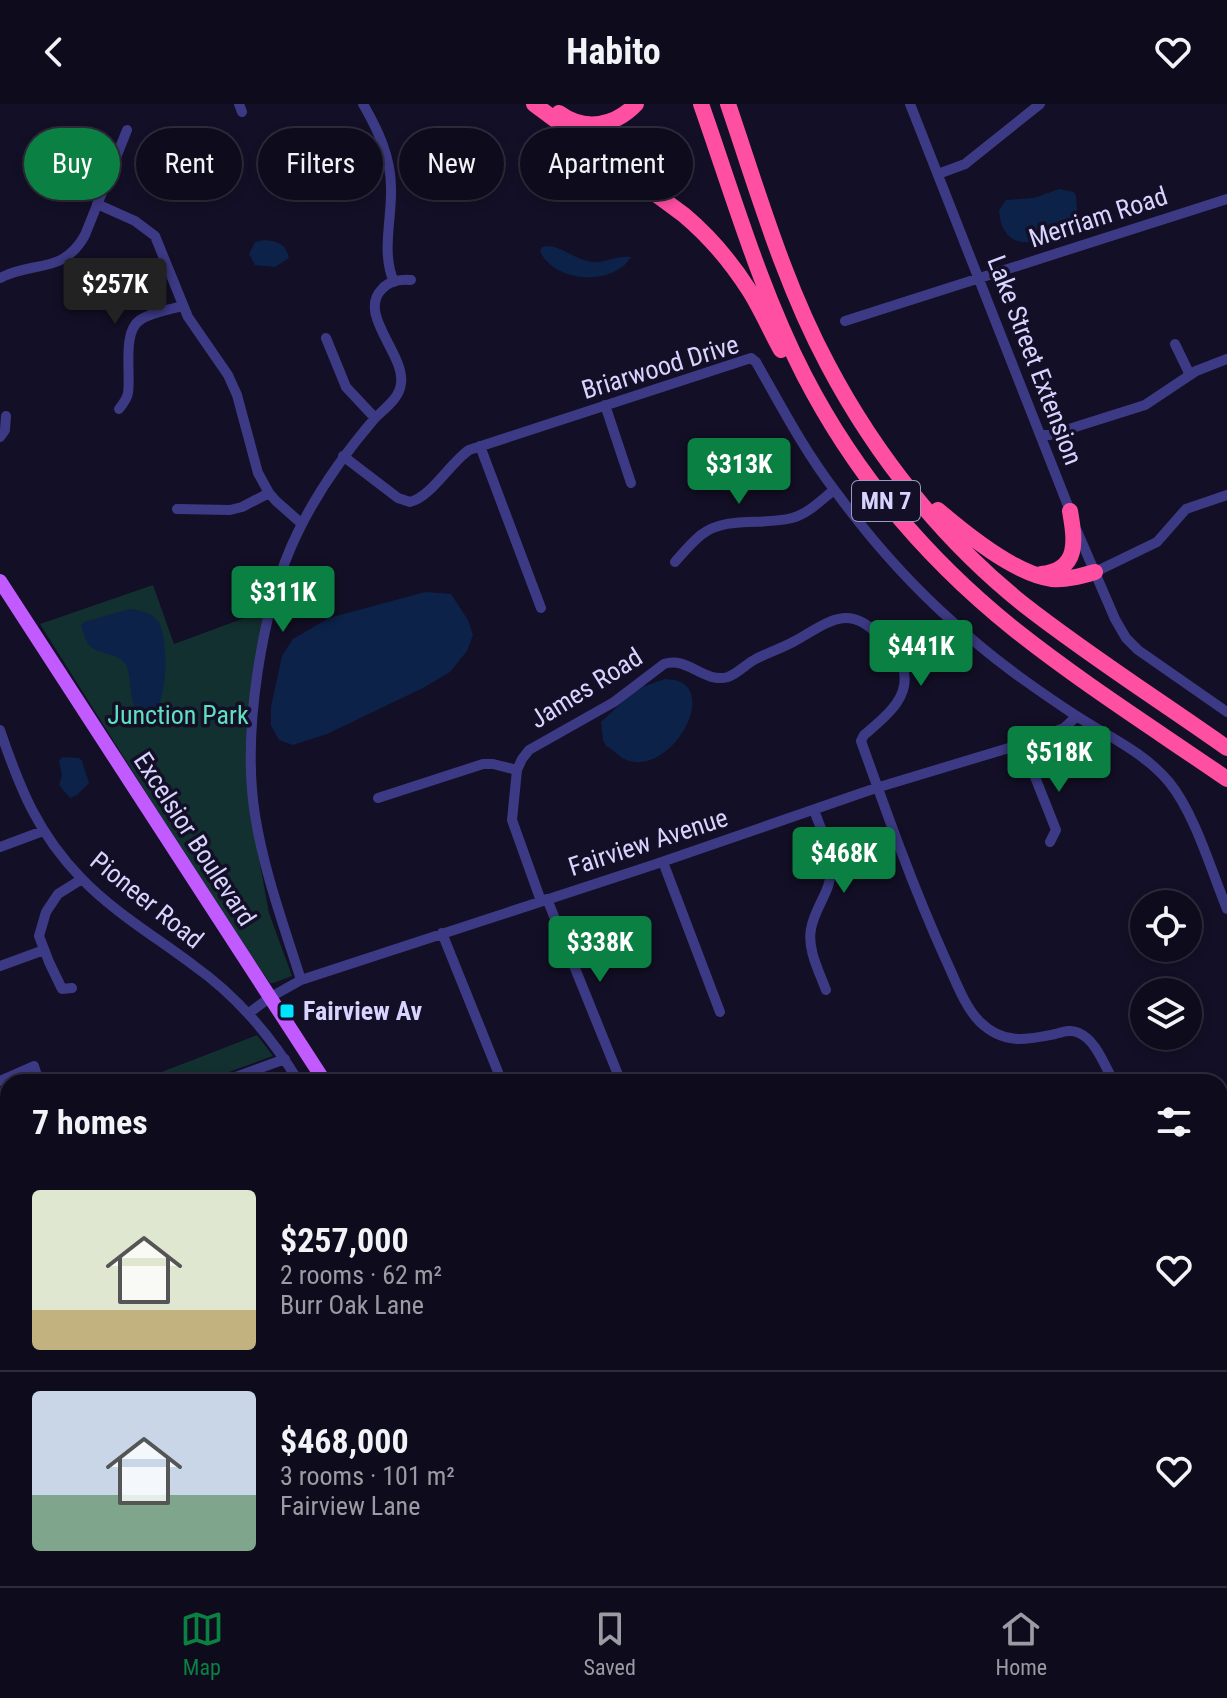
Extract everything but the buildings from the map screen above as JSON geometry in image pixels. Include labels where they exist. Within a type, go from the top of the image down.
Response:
[{"type":"highway","points":[[534,104],[684,215],[713,243],[749,290],[812,403],[856,461]]},
{"type":"highway","points":[[547,104],[565,118],[591,125],[613,121],[636,104]]},
{"type":"highway","name":"MN 7","points":[[701,104],[782,329],[819,402],[884,499],[950,573],[982,602],[1056,660],[1227,779]]},
{"type":"highway","name":"MN 7","points":[[728,104],[803,313],[840,386],[878,446],[926,509],[949,535],[1022,603],[1227,748]]},
{"type":"highway","points":[[878,446],[924,497],[973,539],[1008,561],[1047,578],[1064,579],[1095,572]]},
{"type":"highway","points":[[1033,573],[1055,571],[1070,557],[1075,545],[1070,511]]},
{"type":"main road","name":"Excelsior Boulevard","points":[[0,581],[320,1074]]},
{"type":"street","points":[[363,104],[384,144],[389,166],[388,250],[389,272],[394,282]]},
{"type":"street","name":"Lake Street Extension","points":[[910,104],[1070,511],[1121,631],[1138,650],[1227,712]]},
{"type":"street","points":[[938,174],[965,164],[1040,104]]},
{"type":"street","points":[[0,278],[12,272],[59,261],[79,246],[127,130]]},
{"type":"street","name":"Merriam Road","points":[[845,321],[1227,199]]},
{"type":"street","points":[[97,204],[135,221],[155,236],[182,306],[232,385],[244,417],[258,473],[269,493],[302,524]]},
{"type":"street","points":[[301,980],[265,862],[254,813],[252,719],[262,651],[278,584],[302,524],[343,456],[401,388],[399,367],[375,314],[374,304],[386,285],[403,279],[411,280]]},
{"type":"street","points":[[119,409],[128,397],[129,339],[134,326],[145,318],[182,306]]},
{"type":"street","points":[[326,338],[346,387],[375,418]]},
{"type":"street","points":[[1175,344],[1190,375]]},
{"type":"street","name":"Briarwood Drive","points":[[343,456],[398,498],[410,502],[421,497],[462,455],[480,446],[751,358],[834,490],[915,587],[994,658],[1156,767],[1185,807],[1227,909]]},
{"type":"street","points":[[1041,435],[1050,435],[1145,405],[1190,375],[1227,359]]},
{"type":"street","points":[[605,405],[631,483]]},
{"type":"street","points":[[0,437],[5,430],[6,416]]},
{"type":"street","points":[[480,446],[541,608]]},
{"type":"street","points":[[675,562],[703,533],[712,528],[732,523],[791,518],[810,510],[834,490]]},
{"type":"street","points":[[177,509],[230,510],[269,493]]},
{"type":"street","points":[[1095,572],[1157,542],[1186,509],[1227,495]]},
{"type":"street","name":"James Road","points":[[517,770],[529,750],[614,702],[664,664],[679,662],[713,677],[728,677],[755,659],[832,620],[844,617],[866,624],[900,661],[904,690],[898,703],[861,741],[876,788],[935,935],[969,1008],[980,1022],[994,1032],[1014,1040],[1078,1032],[1094,1048],[1109,1074]]},
{"type":"street","name":"Fairview Avenue","points":[[249,1013],[301,980],[663,862],[876,788],[1022,744],[1064,728],[1077,716]]},
{"type":"street","name":"Pioneer Road","points":[[0,730],[20,785],[43,831],[82,879],[116,910],[196,967],[249,1013],[294,1074]]},
{"type":"street","points":[[1022,744],[1056,830],[1050,842]]},
{"type":"street","points":[[378,798],[483,764],[517,770],[512,820],[618,1074]]},
{"type":"street","points":[[814,810],[831,864],[829,885],[811,930],[813,953],[826,990]]},
{"type":"street","points":[[0,847],[43,831]]},
{"type":"street","points":[[663,862],[720,1012]]},
{"type":"street","points":[[72,988],[62,989],[39,936],[46,912],[58,894],[82,879]]},
{"type":"street","points":[[442,933],[499,1074]]},
{"type":"street","points":[[0,966],[44,950]]},
{"type":"street","points":[[244,1074],[285,1059]]},
{"type":"street","points":[[16,1074],[34,1066],[36,1074]]},
{"type":"green space","name":"Junction Park","points":[[153,585],[174,644],[266,610],[246,739],[253,826],[269,913],[292,976],[273,983],[270,983],[224,917],[40,624]]},
{"type":"green space","points":[[257,1035],[273,1056],[223,1074],[157,1074]]},
{"type":"water","points":[[1059,189],[1074,192],[1076,196],[1077,210],[1064,225],[1035,241],[1015,240],[1007,234],[999,210],[1006,200],[1034,198]]},
{"type":"water","points":[[265,240],[281,244],[289,258],[275,267],[255,265],[249,254],[255,242]]},
{"type":"water","points":[[549,246],[592,262],[631,257],[612,273],[577,276],[555,268],[546,260],[540,251],[542,247]]},
{"type":"water","points":[[425,592],[451,594],[468,620],[473,635],[467,651],[450,672],[327,734],[293,745],[279,740],[271,726],[271,707],[282,656],[293,639],[329,618]]},
{"type":"water","points":[[130,609],[146,612],[155,618],[164,638],[161,699],[146,713],[137,711],[134,705],[124,662],[92,648],[81,625]]},
{"type":"water","points":[[665,679],[678,681],[689,689],[692,702],[683,732],[672,746],[658,756],[643,762],[624,759],[606,746],[601,722],[630,695]]},
{"type":"water","points":[[62,757],[79,758],[89,783],[70,798],[59,785],[62,775],[59,761]]},
{"type":"place","name":"Fairview Av","points":[[287,1011]]}]
